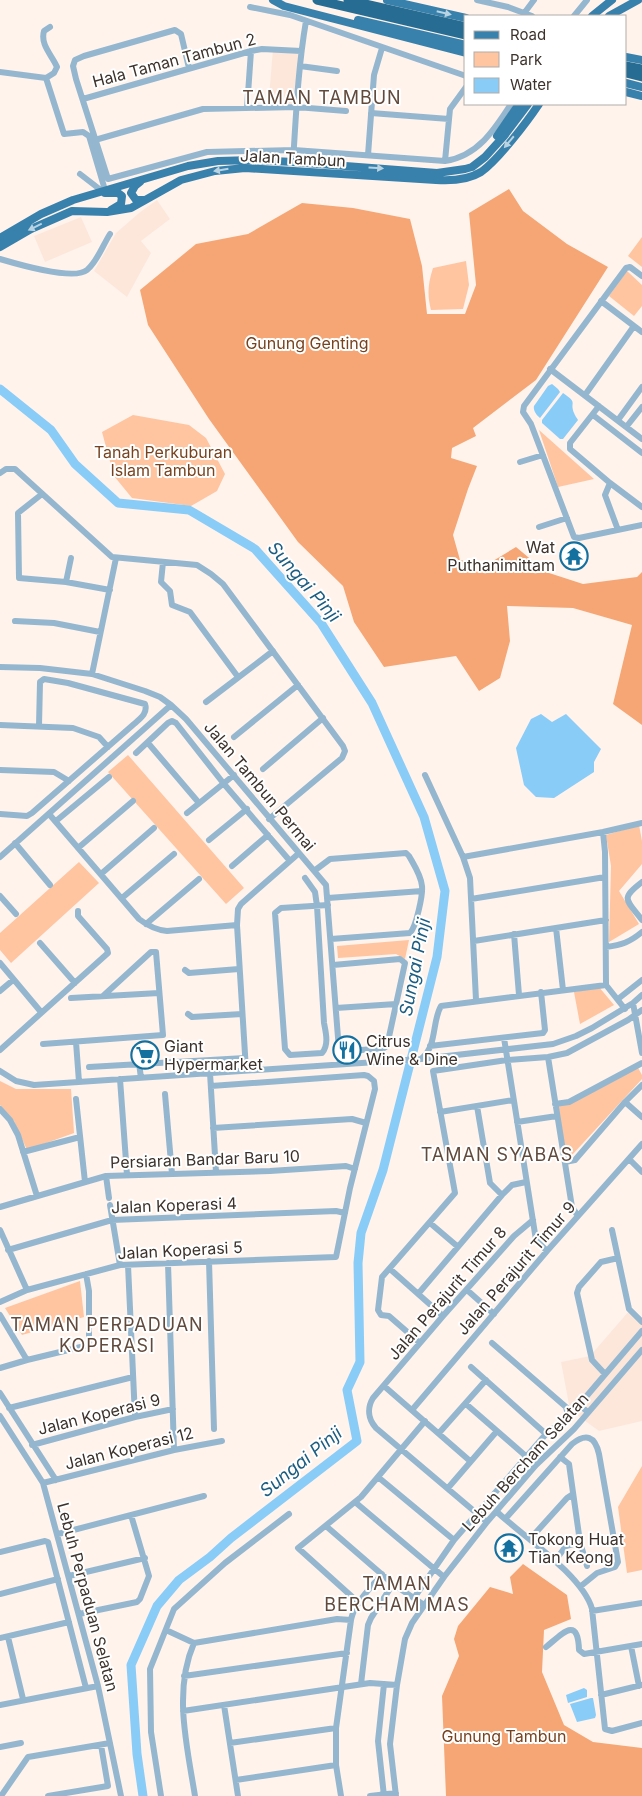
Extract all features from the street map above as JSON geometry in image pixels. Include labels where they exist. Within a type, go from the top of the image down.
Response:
[{"type":"highway","points":[[316,0],[464,35]]},
{"type":"highway","points":[[348,0],[464,27]]},
{"type":"highway","points":[[627,60],[642,70]]},
{"type":"highway","points":[[627,73],[642,77]]},
{"type":"main road","points":[[273,0],[464,45]]},
{"type":"main road","points":[[273,0],[284,6],[464,52]]},
{"type":"main road","points":[[387,0],[464,18]]},
{"type":"main road","points":[[593,15],[612,0]]},
{"type":"main road","points":[[611,15],[638,0]]},
{"type":"main road","points":[[619,10],[642,6]]},
{"type":"main road","points":[[627,60],[642,60]]},
{"type":"main road","points":[[627,83],[642,87]]},
{"type":"main road","points":[[627,92],[642,96]]},
{"type":"main road","points":[[485,157],[489,147],[518,105]]},
{"type":"main road","name":"Jalan Tambun","points":[[0,238],[59,206],[145,178],[188,166],[218,161],[293,162],[437,173],[465,170],[485,157],[527,105]]},
{"type":"main road","name":"Jalan Tambun","points":[[0,247],[31,229],[72,211],[107,212],[131,208],[152,198],[180,180],[215,171],[245,168],[436,180],[463,178],[481,172],[494,160],[538,105]]},
{"type":"main road","points":[[532,115],[543,105]]},
{"type":"main road","points":[[145,178],[132,190],[132,198],[141,201],[152,198]]},
{"type":"main road","points":[[91,195],[118,193],[122,196],[121,204],[118,208],[107,212]]},
{"type":"street","points":[[478,0],[509,3],[530,15]]},
{"type":"street","points":[[525,12],[534,0]]},
{"type":"street","points":[[575,15],[587,0]]},
{"type":"street","points":[[250,7],[290,15],[464,75]]},
{"type":"street","points":[[293,162],[301,51],[306,21]]},
{"type":"street","points":[[1,70],[46,78],[56,70],[43,37],[44,31],[50,27]]},
{"type":"street","points":[[190,68],[181,34],[175,30],[76,58],[73,64],[106,177],[111,179],[207,152],[294,150],[446,160],[464,156],[478,147],[510,105]]},
{"type":"street","points":[[368,155],[375,69],[382,48]]},
{"type":"street","name":"Hala Taman Tambun 2","points":[[83,99],[250,51],[267,49],[301,51]]},
{"type":"street","points":[[247,108],[250,51]]},
{"type":"street","points":[[300,66],[337,71]]},
{"type":"street","points":[[46,78],[64,134],[83,132],[89,136],[104,191]]},
{"type":"street","points":[[446,160],[450,109],[464,90]]},
{"type":"street","points":[[95,140],[194,111],[247,108],[346,111]]},
{"type":"street","points":[[371,113],[449,119]]},
{"type":"street","points":[[80,174],[104,191]]},
{"type":"street","points":[[0,259],[67,275],[82,273],[90,267],[110,234]]},
{"type":"street","points":[[642,276],[631,268],[626,268],[524,406],[524,415],[532,424],[573,536],[580,538],[642,526]]},
{"type":"street","points":[[602,301],[642,332]]},
{"type":"street","points":[[585,395],[634,326]]},
{"type":"street","points":[[550,369],[642,439]]},
{"type":"street","points":[[618,420],[642,387]]},
{"type":"street","points":[[599,406],[570,443],[570,449],[610,483],[642,506]]},
{"type":"street","points":[[627,426],[642,407]]},
{"type":"street","points":[[593,414],[642,453]]},
{"type":"street","points":[[520,462],[543,454]]},
{"type":"street","points":[[0,473],[6,469],[15,469],[109,555],[116,558],[197,565],[218,579],[323,718],[345,751],[342,758],[269,818]]},
{"type":"street","points":[[610,483],[605,495],[618,530]]},
{"type":"street","points":[[42,494],[18,512],[18,576],[22,579],[66,582],[110,590]]},
{"type":"street","points":[[539,527],[567,518]]},
{"type":"street","points":[[66,582],[70,558]]},
{"type":"street","points":[[92,674],[116,558]]},
{"type":"street","points":[[163,562],[160,580],[170,592],[172,605],[190,612],[238,677]]},
{"type":"street","points":[[15,621],[54,623],[100,632]]},
{"type":"street","points":[[206,702],[273,651]]},
{"type":"street","name":"Jalan Tambun Permai","points":[[0,667],[40,668],[92,674],[146,691],[171,705],[186,719],[326,885],[340,1063]]},
{"type":"street","points":[[0,814],[27,816],[145,714],[146,709],[145,704],[68,683],[44,679],[40,682],[39,726]]},
{"type":"street","points":[[234,736],[298,685]]},
{"type":"street","points":[[0,857],[171,705]]},
{"type":"street","points":[[262,769],[323,718]]},
{"type":"street","points":[[136,753],[168,723],[172,721],[176,723],[224,784],[290,861]]},
{"type":"street","points":[[0,724],[73,728],[99,737],[108,747]]},
{"type":"street","points":[[148,743],[199,804]]},
{"type":"street","points":[[0,770],[54,772],[69,781]]},
{"type":"street","points":[[187,813],[234,775]]},
{"type":"street","points":[[425,775],[463,857],[470,878],[476,1000]]},
{"type":"street","points":[[56,821],[109,777]]},
{"type":"street","points":[[78,848],[133,801]]},
{"type":"street","points":[[209,840],[247,809]]},
{"type":"street","points":[[49,814],[139,919],[156,930],[167,931],[237,925]]},
{"type":"street","points":[[463,857],[603,832],[642,823]]},
{"type":"street","points":[[101,874],[154,828]]},
{"type":"street","points":[[603,832],[606,852],[606,985],[625,1009]]},
{"type":"street","points":[[232,866],[268,835]]},
{"type":"street","points":[[15,843],[50,884]]},
{"type":"street","points":[[314,871],[330,859],[406,853],[420,877],[422,891],[413,930],[410,933],[331,938]]},
{"type":"street","points":[[122,898],[174,854]]},
{"type":"street","points":[[246,1070],[237,925],[238,909],[240,905],[298,854]]},
{"type":"street","points":[[471,899],[605,876]]},
{"type":"street","points":[[305,878],[315,892],[316,906],[327,1041],[322,1053],[292,1055],[285,1051],[275,915],[279,909],[316,906],[328,902],[422,891]]},
{"type":"street","points":[[146,924],[199,879]]},
{"type":"street","points":[[642,882],[628,892],[627,899],[642,920]]},
{"type":"street","points":[[0,896],[16,914]]},
{"type":"street","points":[[0,1050],[107,954],[108,950],[78,916],[78,911]]},
{"type":"street","points":[[474,941],[606,920]]},
{"type":"street","points":[[556,928],[563,990]]},
{"type":"street","points":[[606,946],[624,944],[642,932]]},
{"type":"street","points":[[514,934],[519,995]]},
{"type":"street","points":[[40,943],[74,983]]},
{"type":"street","points":[[43,1044],[162,1035],[156,952],[151,952],[103,996]]},
{"type":"street","points":[[333,964],[402,960],[405,965],[386,1047],[339,1052]]},
{"type":"street","points":[[0,963],[42,1012]]},
{"type":"street","points":[[185,970],[189,973],[240,970]]},
{"type":"street","points":[[0,991],[14,980]]},
{"type":"street","points":[[618,1000],[642,980]]},
{"type":"street","points":[[421,1059],[430,1046],[439,1008],[442,1005],[606,985]]},
{"type":"street","points":[[71,998],[159,992]]},
{"type":"street","points":[[430,1046],[544,1032],[541,992]]},
{"type":"street","points":[[0,1072],[16,1081],[27,1084],[79,1082],[421,1059],[506,1049],[564,1041],[625,1009],[642,995]]},
{"type":"street","points":[[633,1003],[642,1053]]},
{"type":"street","points":[[336,1008],[396,1004]]},
{"type":"street","points":[[420,1343],[389,1316],[379,1313],[378,1310],[382,1277],[430,1224],[455,1192],[432,1074],[435,1070],[507,1060],[548,1057],[567,1053],[642,1010]]},
{"type":"street","points":[[188,1014],[192,1017],[242,1014]]},
{"type":"street","points":[[504,1038],[537,1242],[547,1252]]},
{"type":"street","points":[[76,1042],[79,1082]]},
{"type":"street","points":[[548,1057],[572,1207],[578,1216]]},
{"type":"street","points":[[88,1067],[246,1058]]},
{"type":"street","points":[[555,1104],[569,1102],[642,1062]]},
{"type":"street","points":[[139,1063],[141,1078]]},
{"type":"street","points":[[309,1066],[310,1078]]},
{"type":"street","points":[[210,1073],[216,1172]]},
{"type":"street","points":[[211,1086],[310,1078],[368,1076],[372,1078],[376,1085],[345,1213]]},
{"type":"street","points":[[120,1079],[127,1176]]},
{"type":"street","points":[[565,1162],[574,1160],[642,1085]]},
{"type":"street","points":[[166,1094],[172,1174]]},
{"type":"street","points":[[76,1099],[85,1182]]},
{"type":"street","points":[[440,1112],[513,1100]]},
{"type":"street","points":[[625,1102],[642,1117]]},
{"type":"street","points":[[477,1106],[490,1183],[502,1195]]},
{"type":"street","points":[[0,1109],[14,1128],[37,1196]]},
{"type":"street","points":[[517,1122],[557,1116]]},
{"type":"street","points":[[213,1128],[352,1119],[366,1123]]},
{"type":"street","points":[[23,1152],[80,1137]]},
{"type":"street","name":"Jalan Perajurit Timur 9","points":[[412,1410],[642,1144]]},
{"type":"street","points":[[629,1159],[642,1172]]},
{"type":"street","name":"Persiaran Bandar Baru 10","points":[[0,1207],[106,1176],[346,1166],[355,1169]]},
{"type":"street","points":[[106,1176],[120,1265]]},
{"type":"street","points":[[418,1294],[502,1195],[512,1185],[526,1182]]},
{"type":"street","name":"Jalan Koperasi 4","points":[[8,1250],[112,1220],[336,1211],[345,1213]]},
{"type":"street","name":"Jalan Koperasi 5","points":[[0,1302],[28,1290],[120,1265],[336,1257],[345,1213]]},
{"type":"street","name":"Jalan Perajurit Timur 8","points":[[487,1522],[371,1421],[369,1411],[371,1401],[442,1316],[514,1236],[533,1220]]},
{"type":"street","points":[[430,1224],[457,1246]]},
{"type":"street","points":[[612,1230],[629,1309],[642,1322]]},
{"type":"street","points":[[1,1234],[28,1290]]},
{"type":"street","points":[[605,1374],[592,1360],[577,1293],[579,1287],[601,1262],[618,1258]]},
{"type":"street","points":[[209,1261],[214,1429]]},
{"type":"street","points":[[168,1263],[174,1450]]},
{"type":"street","points":[[128,1265],[135,1417]]},
{"type":"street","points":[[390,1269],[442,1316]]},
{"type":"street","points":[[0,1368],[89,1345],[89,1291],[86,1274]]},
{"type":"street","points":[[467,1290],[494,1314]]},
{"type":"street","points":[[0,1316],[27,1360]]},
{"type":"street","points":[[588,1412],[579,1405],[642,1331]]},
{"type":"street","points":[[414,1598],[454,1540],[546,1434],[566,1418],[568,1413],[566,1407],[492,1343]]},
{"type":"street","name":"Lebuh Bercham Selatan","points":[[396,1794],[390,1744],[405,1638],[412,1623],[444,1577],[487,1522],[536,1465],[574,1429],[642,1350]]},
{"type":"street","points":[[471,1367],[546,1434]]},
{"type":"street","points":[[9,1408],[133,1377]]},
{"type":"street","points":[[438,1433],[486,1380]]},
{"type":"street","points":[[384,1386],[470,1461]]},
{"type":"street","points":[[0,1393],[56,1480]]},
{"type":"street","points":[[466,1404],[536,1465]]},
{"type":"street","name":"Jalan Koperasi 9","points":[[32,1445],[135,1417],[173,1409]]},
{"type":"street","name":"Lebuh Perpaduan Selatan","points":[[0,1416],[43,1483],[98,1686],[121,1796]]},
{"type":"street","points":[[359,1603],[298,1548],[355,1502],[425,1421]]},
{"type":"street","points":[[448,1488],[497,1431]]},
{"type":"street","points":[[505,1519],[577,1440],[586,1437],[592,1440],[598,1449],[618,1562],[615,1567],[597,1573],[581,1586]]},
{"type":"street","name":"Jalan Koperasi 12","points":[[43,1483],[222,1440]]},
{"type":"street","points":[[560,1457],[569,1464],[580,1542],[587,1566]]},
{"type":"street","points":[[378,1477],[454,1540]]},
{"type":"street","points":[[530,1540],[567,1498],[573,1494]]},
{"type":"street","points":[[58,1534],[204,1496]]},
{"type":"street","points":[[355,1502],[444,1577]]},
{"type":"street","points":[[497,1512],[555,1561],[581,1586],[588,1596],[592,1611],[604,1727],[609,1731],[642,1723]]},
{"type":"street","points":[[161,1796],[151,1732],[150,1669],[176,1606],[225,1563],[289,1514]]},
{"type":"street","points":[[79,1614],[135,1602],[140,1599],[149,1578],[145,1558],[131,1515]]},
{"type":"street","points":[[326,1526],[393,1584],[424,1605]]},
{"type":"street","points":[[0,1552],[45,1541],[48,1542],[86,1688]]},
{"type":"street","points":[[555,1561],[566,1546],[580,1542]]},
{"type":"street","points":[[69,1576],[145,1558]]},
{"type":"street","points":[[341,1796],[336,1765],[336,1728],[351,1620],[359,1603],[382,1574]]},
{"type":"street","points":[[0,1594],[58,1579]]},
{"type":"street","points":[[361,1684],[368,1625],[393,1584]]},
{"type":"street","points":[[64,1600],[74,1597]]},
{"type":"street","points":[[592,1611],[642,1603]]},
{"type":"street","points":[[166,1630],[194,1642],[338,1619],[351,1620]]},
{"type":"street","points":[[0,1638],[69,1622]]},
{"type":"street","points":[[546,1647],[569,1630],[573,1630],[579,1636],[581,1652],[584,1654],[642,1644]]},
{"type":"street","points":[[8,1637],[23,1699]]},
{"type":"street","points":[[194,1642],[184,1676],[183,1711],[195,1796]]},
{"type":"street","points":[[601,1696],[640,1685],[631,1646]]},
{"type":"street","points":[[184,1676],[347,1653]]},
{"type":"street","points":[[183,1711],[361,1684],[397,1685]]},
{"type":"street","points":[[383,1795],[378,1742],[384,1684]]},
{"type":"street","points":[[0,1705],[23,1699],[98,1686]]},
{"type":"street","points":[[224,1705],[238,1796]]},
{"type":"street","points":[[230,1743],[336,1728]]},
{"type":"street","points":[[0,1748],[21,1743]]},
{"type":"street","points":[[2,1796],[28,1757],[110,1743]]},
{"type":"street","points":[[48,1796],[108,1786],[101,1745]]},
{"type":"street","points":[[236,1780],[336,1765]]},
{"type":"street","points":[[370,1796],[396,1794]]},
{"type":"shaded area","points":[[273,49],[302,52],[296,106],[268,109]]},
{"type":"shaded area","points":[[157,200],[170,219],[141,241],[151,253],[127,297],[94,271],[116,233]]},
{"type":"shaded area","points":[[81,217],[92,242],[45,262],[34,236]]},
{"type":"shaded area","points":[[629,1311],[642,1321],[642,1421],[599,1431],[570,1410],[561,1362],[590,1356]]},
{"type":"green space","name":"Gunung Genting","points":[[509,189],[523,211],[567,244],[608,267],[536,380],[473,428],[476,436],[452,448],[451,458],[477,466],[453,535],[460,560],[488,564],[516,547],[546,572],[583,584],[637,577],[642,572],[642,725],[613,704],[632,625],[573,608],[507,606],[510,641],[500,678],[479,691],[456,656],[384,667],[354,622],[343,586],[298,542],[209,419],[148,325],[140,290],[196,244],[248,234],[302,203],[353,208],[410,219],[422,266],[427,314],[465,314],[476,285],[469,213]]},
{"type":"green space","points":[[642,237],[642,267],[628,256]]},
{"type":"green space","points":[[466,261],[469,285],[463,309],[431,310],[429,289],[433,268]]},
{"type":"green space","points":[[627,271],[642,285],[642,306],[634,316],[609,296]]},
{"type":"green space","name":"Tanah Perkuburan Islam Tambun","points":[[133,415],[189,425],[206,438],[225,474],[217,491],[191,506],[132,498],[114,476],[102,432]]},
{"type":"green space","points":[[539,430],[594,479],[558,487]]},
{"type":"green space","points":[[128,755],[244,888],[226,904],[108,772]]},
{"type":"green space","points":[[639,825],[642,841],[642,864],[619,891],[639,924],[609,942],[611,866],[606,835]]},
{"type":"green space","points":[[79,862],[99,883],[11,963],[0,950],[0,933]]},
{"type":"green space","points":[[409,940],[405,959],[396,954],[338,958],[337,946]]},
{"type":"green space","points":[[599,987],[614,1005],[580,1024],[574,992]]},
{"type":"green space","points":[[637,1066],[642,1079],[572,1155],[565,1157],[557,1107]]},
{"type":"green space","points":[[0,1081],[16,1089],[71,1089],[74,1133],[27,1150],[14,1121],[0,1105]]},
{"type":"green space","points":[[80,1281],[84,1317],[22,1335],[5,1308]]},
{"type":"green space","points":[[642,1466],[642,1570],[627,1573],[618,1507]]},
{"type":"green space","name":"Gunung Tambun","points":[[523,1564],[567,1595],[571,1619],[544,1630],[542,1672],[564,1725],[593,1742],[642,1748],[642,1796],[446,1796],[442,1696],[459,1656],[454,1639],[458,1626],[490,1587],[513,1594],[510,1577]]},
{"type":"water","points":[[552,384],[560,392],[540,418],[535,412],[534,406],[548,386]]},
{"type":"water","points":[[563,393],[572,401],[574,414],[578,420],[563,439],[560,439],[542,423],[542,420]]},
{"type":"water","points":[[541,714],[552,722],[566,714],[601,749],[594,762],[594,772],[554,798],[536,797],[524,785],[516,748],[531,719]]},
{"type":"water","points":[[584,1688],[587,1690],[587,1697],[568,1703],[566,1695]]},
{"type":"water","points":[[593,1698],[595,1718],[577,1722],[570,1704]]},
{"type":"waterway","name":"Sungai Pinji","points":[[0,389],[51,430],[75,464],[118,503],[189,510],[255,549],[321,623],[372,703],[424,817],[445,891],[437,957],[383,1170],[361,1233],[358,1263],[360,1362],[347,1390],[357,1441],[179,1580],[157,1606],[131,1665],[137,1754],[143,1796]]},
{"type":"place","name":"Wat Puthanimittam","points":[[574,556]]},
{"type":"place","name":"Citrus Wine & Dine","points":[[347,1050]]},
{"type":"place","name":"Giant Hypermarket","points":[[145,1055]]},
{"type":"place","name":"Tokong Huat Tian Keong","points":[[509,1548]]},
{"type":"district","name":"TAMAN TAMBUN","points":[[322,98]]},
{"type":"district","name":"TAMAN SYABAS","points":[[497,1155]]},
{"type":"district","name":"TAMAN PERPADUAN KOPERASI","points":[[107,1335]]},
{"type":"district","name":"TAMAN BERCHAM MAS","points":[[397,1594]]}]
